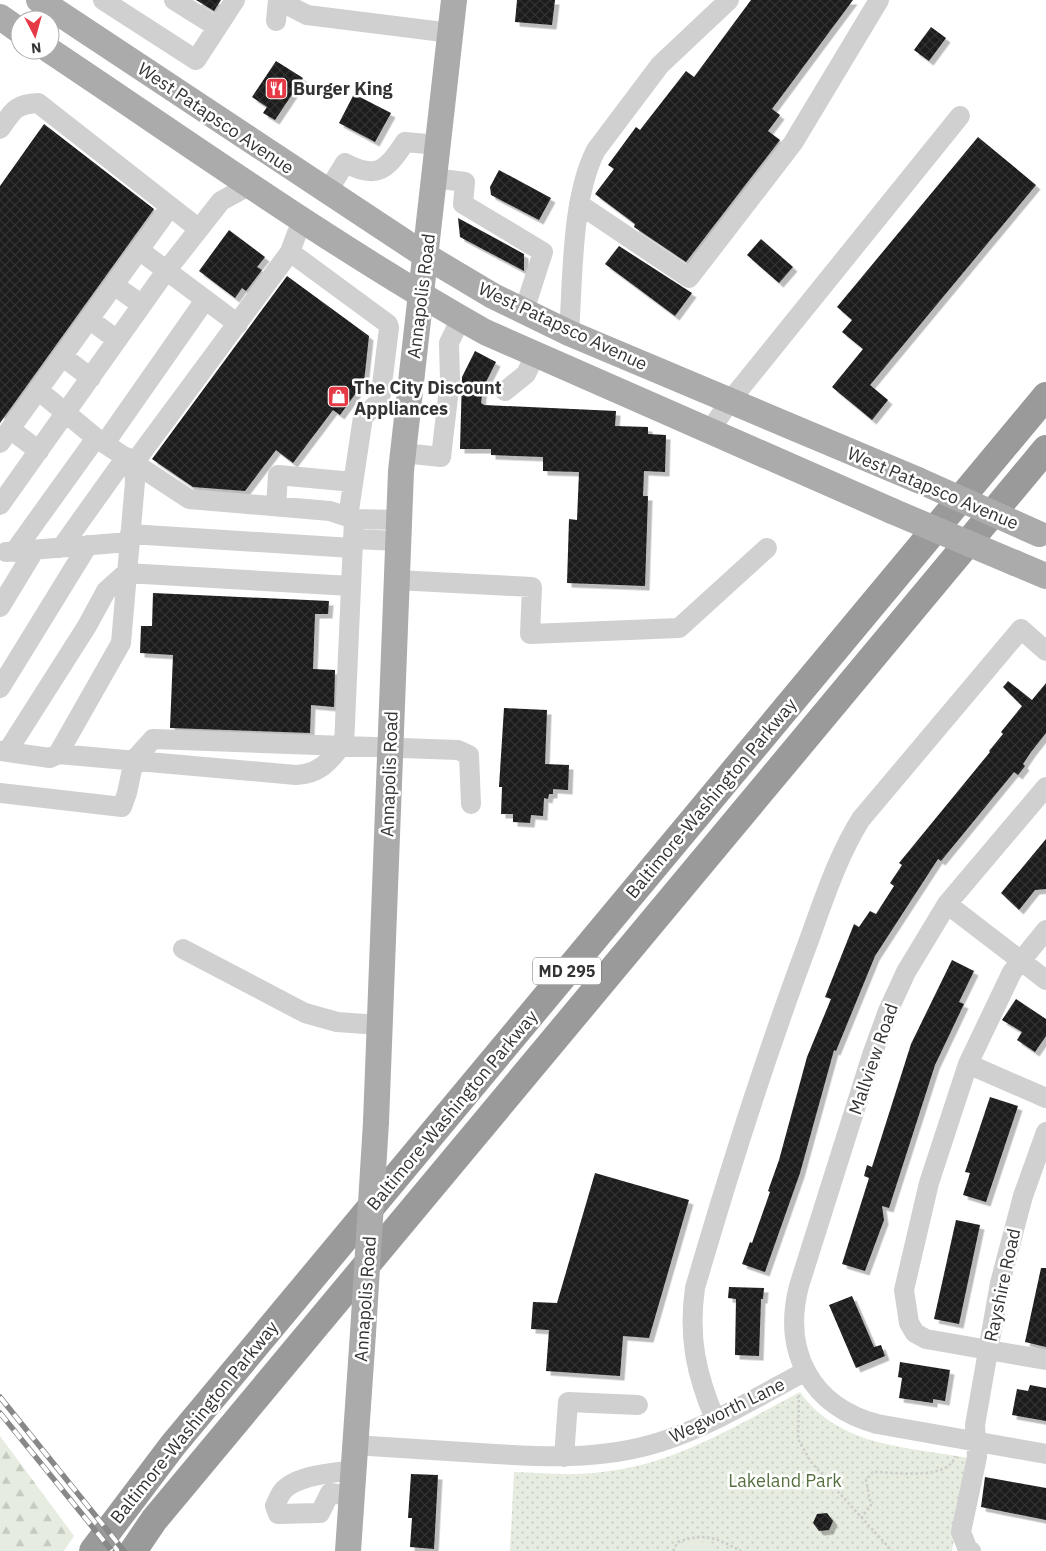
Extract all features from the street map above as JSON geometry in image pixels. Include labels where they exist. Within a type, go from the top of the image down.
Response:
[{"type":"highway","name":"Baltimore-Washington Parkway","points":[[93,1551],[173,1445],[1046,396]]},
{"type":"highway","name":"Baltimore-Washington Parkway","points":[[133,1551],[154,1520],[1046,448]]},
{"type":"main road","name":"West Patapsco Avenue","points":[[39,0],[426,256],[493,296],[569,333],[918,480],[1044,543]]},
{"type":"main road","name":"Annapolis Road","points":[[348,1551],[333,1503],[354,1458],[363,1333],[376,1122],[396,580],[403,454],[454,0]]},
{"type":"main road","name":"West Patapsco Avenue","points":[[60,57],[305,221],[421,296],[460,318],[535,356],[1046,576]]},
{"type":"main road","points":[[1015,563],[1033,556],[1044,543]]},
{"type":"street","points":[[103,0],[196,60],[235,0]]},
{"type":"street","points":[[174,0],[217,27]]},
{"type":"street","points":[[276,21],[278,0],[307,15],[450,33]]},
{"type":"street","points":[[569,333],[582,183],[596,150],[660,65],[729,0]]},
{"type":"street","points":[[579,204],[689,278],[793,143],[879,0]]},
{"type":"street","points":[[0,129],[14,109],[23,104],[38,103],[199,230]]},
{"type":"street","points":[[709,432],[730,401],[960,116]]},
{"type":"street","points":[[328,192],[345,163],[361,171],[377,171],[390,164],[405,142],[438,146]]},
{"type":"street","points":[[216,162],[222,182],[221,201]]},
{"type":"street","points":[[434,178],[466,182],[463,204],[543,252],[524,310]]},
{"type":"street","points":[[0,504],[7,481],[38,451],[166,271],[221,201],[243,189],[255,188]]},
{"type":"street","points":[[38,451],[5,436],[170,206]]},
{"type":"street","points":[[61,548],[238,324],[290,252],[297,233],[305,221]]},
{"type":"street","points":[[139,250],[238,324]]},
{"type":"street","points":[[290,252],[388,324],[390,332],[380,401],[363,417],[353,482],[351,586],[342,746],[324,767],[310,774],[296,775],[58,754],[50,758],[3,752],[87,626],[106,591],[126,572],[351,586]]},
{"type":"street","points":[[114,284],[142,305]]},
{"type":"street","points":[[7,552],[100,440],[205,300]]},
{"type":"street","points":[[403,454],[441,457],[450,380],[450,343],[460,318]]},
{"type":"street","points":[[89,319],[118,340]]},
{"type":"street","points":[[62,356],[91,378]]},
{"type":"street","points":[[505,391],[526,374],[535,356]]},
{"type":"street","points":[[38,390],[100,440],[189,499],[330,511],[399,531]]},
{"type":"street","points":[[58,754],[120,643],[129,538],[130,460]]},
{"type":"street","points":[[276,506],[278,476],[353,482]]},
{"type":"street","points":[[7,552],[88,546],[129,538],[352,543],[399,531]]},
{"type":"street","points":[[0,688],[88,546]]},
{"type":"street","points":[[396,580],[532,587],[530,634],[679,628],[767,548]]},
{"type":"street","points":[[0,607],[34,551]]},
{"type":"street","points":[[715,1419],[701,1386],[695,1361],[691,1314],[695,1288],[785,1005],[836,866],[848,840],[861,819],[1021,628],[1046,651]]},
{"type":"street","points":[[0,793],[122,807],[134,760],[153,739],[458,750],[469,755],[470,804]]},
{"type":"street","name":"Mallview Road","points":[[803,1380],[793,1329],[793,1308],[872,1055],[888,1011],[926,936],[947,904],[1046,787]]},
{"type":"street","points":[[947,904],[1046,980]]},
{"type":"street","points":[[1046,930],[1012,972],[968,1064],[929,1182],[904,1290],[904,1307],[908,1323],[915,1333],[926,1339],[1046,1360]]},
{"type":"street","points":[[183,949],[305,1013],[337,1022],[379,1025]]},
{"type":"street","points":[[968,1064],[1046,1098]]},
{"type":"street","name":"Rayshire Road","points":[[971,1551],[963,1541],[961,1532],[977,1457],[975,1425],[988,1350],[1010,1241],[1023,1196],[1046,1132]]},
{"type":"street","name":"Wegworth Lane","points":[[333,1503],[278,1514],[275,1506],[283,1491],[297,1482],[354,1458],[564,1457],[601,1455],[659,1442],[803,1380],[819,1390],[836,1407],[856,1418],[877,1424],[1046,1454]]},
{"type":"street","points":[[564,1457],[568,1402],[638,1404]]},
{"type":"path","points":[[803,1380],[797,1418],[798,1439],[811,1462],[892,1551]]},
{"type":"path","points":[[861,1518],[871,1505],[866,1480],[869,1474],[873,1472],[938,1472],[951,1466],[956,1451]]},
{"type":"path","points":[[673,1551],[678,1542],[704,1536],[719,1539],[741,1551]]},
{"type":"green space","name":"Lakeland Park","points":[[800,1392],[816,1410],[834,1424],[855,1434],[899,1447],[969,1458],[952,1551],[510,1551],[514,1472],[580,1474],[629,1468],[655,1461],[705,1442]]},
{"type":"green space","points":[[0,1436],[74,1536],[64,1551],[0,1551]]},
{"type":"green space","points":[[696,1539],[722,1551],[674,1551],[678,1544]]},
{"type":"building","points":[[196,0],[221,0],[214,11]]},
{"type":"building","points":[[517,0],[555,0],[552,25],[515,22]]},
{"type":"building","points":[[751,0],[853,0],[772,109],[780,115],[768,131],[780,140],[686,262],[634,227],[635,224],[595,194],[614,169],[608,165],[636,127],[640,130],[686,71],[694,77]]},
{"type":"building","points":[[931,27],[946,38],[929,61],[914,50]]},
{"type":"building","name":"Burger King","points":[[276,61],[303,78],[275,120],[263,113],[267,107],[252,97]]},
{"type":"building","points":[[354,94],[391,113],[375,142],[339,123]]},
{"type":"building","points":[[44,124],[154,209],[0,423],[0,186]]},
{"type":"building","points":[[978,137],[1036,185],[870,385],[888,400],[872,420],[832,387],[863,349],[842,332],[852,320],[837,307]]},
{"type":"building","points":[[499,170],[551,198],[539,220],[491,195],[490,187]]},
{"type":"building","points":[[458,218],[524,254],[524,271],[460,237]]},
{"type":"building","points":[[229,230],[265,257],[257,267],[262,270],[246,291],[242,288],[235,298],[199,271]]},
{"type":"building","points":[[761,239],[793,267],[779,283],[747,255]]},
{"type":"building","points":[[619,246],[692,293],[675,316],[605,264]]},
{"type":"building","points":[[287,276],[369,336],[364,382],[340,415],[333,410],[293,463],[276,450],[245,491],[193,487],[152,459]]},
{"type":"building","points":[[475,351],[496,362],[483,388],[481,403],[484,405],[616,411],[615,426],[648,427],[648,434],[666,435],[665,472],[644,471],[643,496],[648,496],[645,586],[567,583],[569,519],[577,520],[579,472],[543,471],[543,457],[491,455],[491,449],[460,449],[462,377]]},
{"type":"building","points":[[153,593],[329,601],[328,614],[315,614],[313,669],[335,670],[334,707],[311,705],[310,733],[170,728],[173,655],[140,653],[141,626],[152,626]]},
{"type":"building","points":[[1008,681],[1032,700],[1046,683],[1046,733],[1023,764],[1025,766],[1018,775],[1014,772],[941,861],[938,859],[875,956],[836,1051],[834,1050],[800,1173],[765,1272],[742,1264],[750,1242],[752,1243],[770,1192],[768,1191],[779,1160],[807,1057],[831,999],[825,997],[854,924],[859,927],[870,911],[876,914],[894,886],[890,883],[902,865],[899,863],[990,752],[1003,734],[1001,732],[1022,706],[1003,687]]},
{"type":"building","points":[[504,708],[547,710],[545,764],[569,765],[568,790],[553,789],[553,794],[549,794],[548,799],[544,798],[543,816],[531,815],[530,823],[513,822],[513,814],[501,814],[502,787],[499,787]]},
{"type":"building","points":[[1046,839],[1046,889],[1035,890],[1019,910],[1001,893]]},
{"type":"building","points":[[952,960],[974,971],[959,1002],[964,1004],[935,1065],[889,1208],[882,1206],[884,1220],[865,1271],[842,1264],[869,1178],[864,1176],[867,1165],[872,1167],[911,1044]]},
{"type":"building","points":[[1016,999],[1046,1019],[1046,1036],[1035,1052],[1017,1040],[1022,1032],[1002,1020]]},
{"type":"building","points":[[990,1097],[1018,1106],[986,1202],[963,1195],[970,1173],[965,1172]]},
{"type":"building","points":[[595,1173],[689,1200],[649,1338],[623,1336],[620,1376],[546,1371],[549,1330],[531,1329],[533,1302],[557,1303]]},
{"type":"building","points":[[956,1220],[980,1225],[959,1324],[934,1319]]},
{"type":"building","points":[[1041,1268],[1046,1268],[1046,1347],[1025,1342]]},
{"type":"building","points":[[729,1287],[764,1288],[763,1299],[761,1299],[759,1356],[735,1355],[736,1299],[728,1298]]},
{"type":"building","points":[[852,1296],[874,1347],[881,1345],[885,1356],[856,1368],[829,1305]]},
{"type":"building","points":[[900,1362],[950,1370],[945,1401],[933,1399],[933,1403],[899,1398],[902,1378],[898,1377]]},
{"type":"building","points":[[1030,1385],[1046,1388],[1046,1421],[1012,1415],[1017,1389],[1028,1391]]},
{"type":"building","points":[[411,1474],[438,1475],[434,1549],[410,1547],[412,1518],[408,1518]]},
{"type":"building","points":[[985,1477],[1046,1488],[1046,1520],[981,1507]]},
{"type":"building","points":[[827,1513],[833,1521],[829,1530],[819,1531],[813,1523],[817,1514]]},
{"type":"railway","points":[[0,1397],[124,1551]]},
{"type":"railway","points":[[0,1413],[112,1551]]},
{"type":"place","name":"Burger King","points":[[277,88]]},
{"type":"place","name":"The City Discount Appliances","points":[[338,397]]}]
